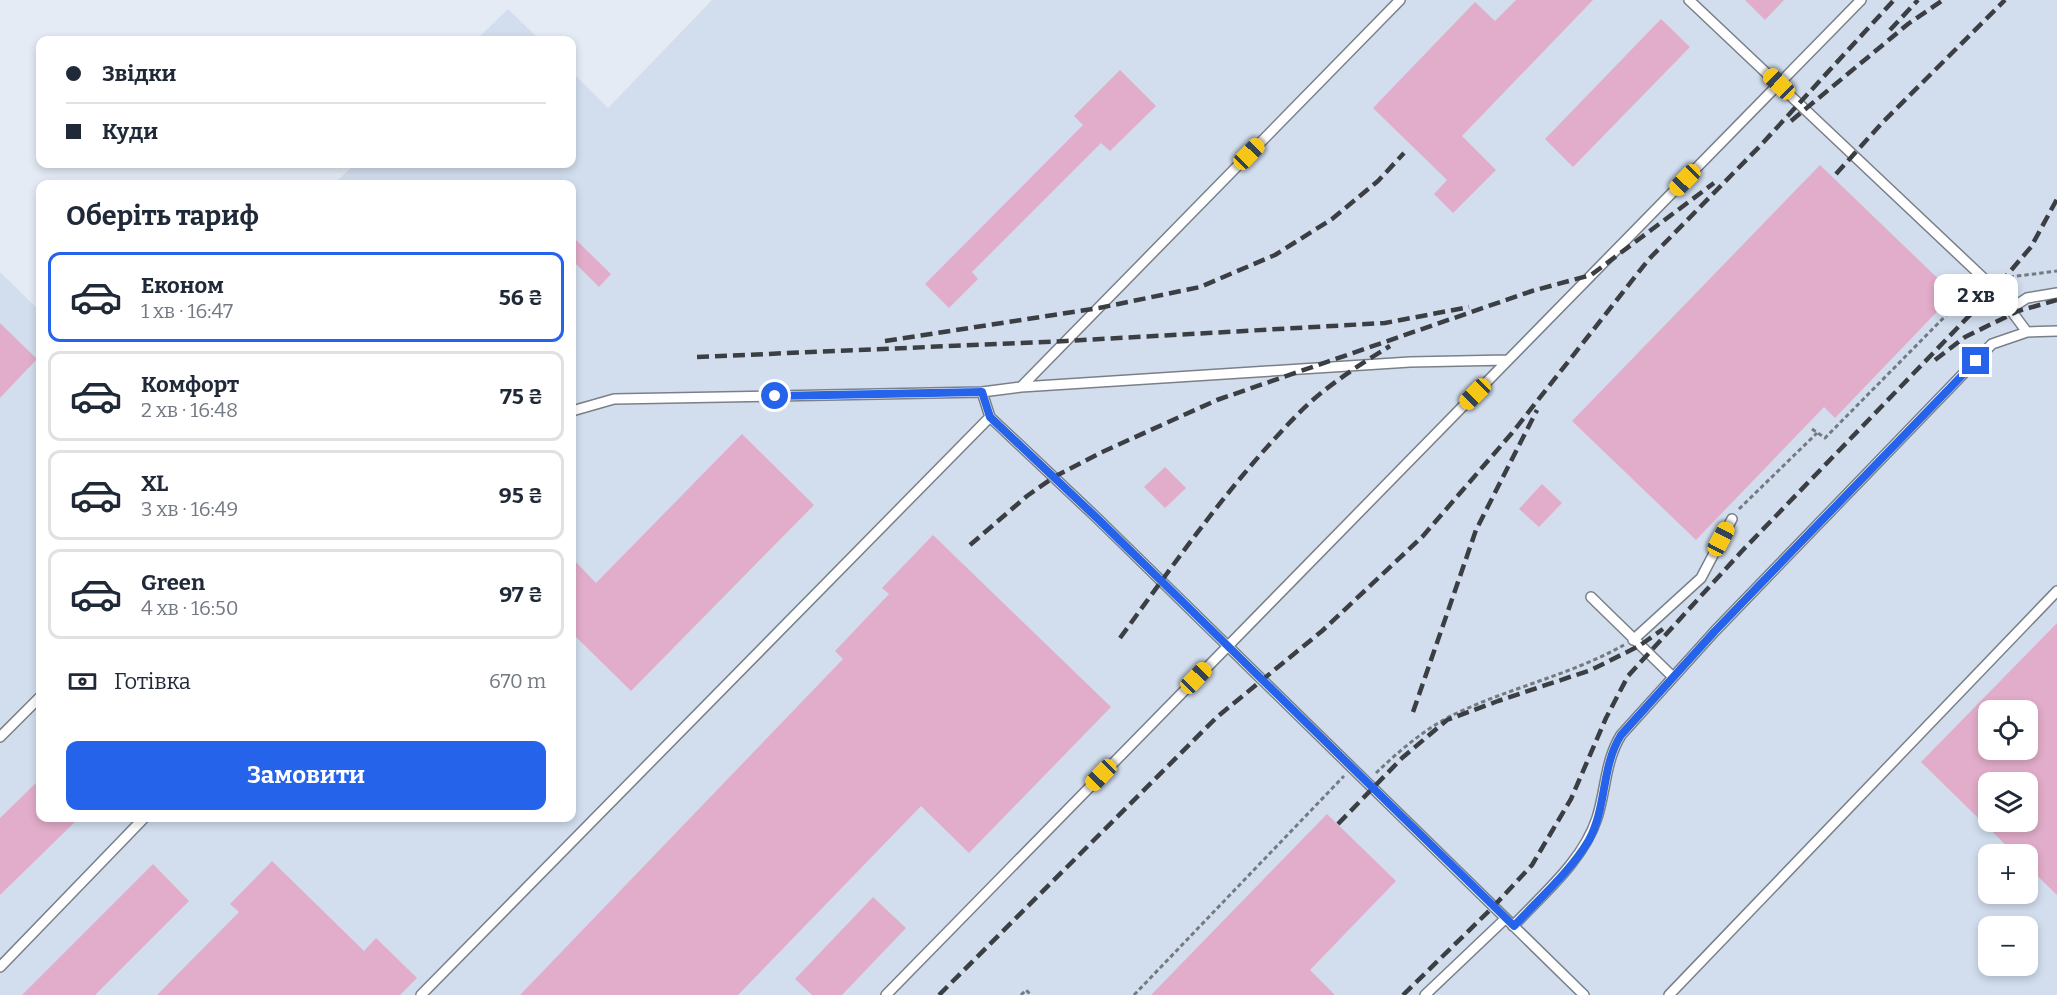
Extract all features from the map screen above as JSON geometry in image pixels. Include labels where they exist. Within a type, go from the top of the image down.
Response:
[{"type":"lane","points":[[1021,387],[1400,0]]},
{"type":"lane","points":[[1689,0],[1982,278],[2027,332]]},
{"type":"lane","points":[[886,995],[1861,0]]},
{"type":"lane","points":[[2010,309],[2026,298],[2057,293]]},
{"type":"lane","points":[[1514,926],[1569,866],[1588,840],[1597,818],[1612,750],[1621,735],[1673,677],[1992,344],[2027,332],[2057,331]]},
{"type":"lane","points":[[576,410],[614,399],[982,392],[1021,387],[1410,362],[1508,360]]},
{"type":"lane","points":[[982,392],[990,417],[1098,519],[1584,995]]},
{"type":"lane","points":[[421,995],[990,417]]},
{"type":"lane","points":[[1633,640],[1701,578],[1732,519]]},
{"type":"lane","points":[[1668,995],[2057,591]]},
{"type":"lane","points":[[1592,597],[1673,677]]},
{"type":"lane","points":[[0,737],[36,700]]},
{"type":"lane","points":[[0,967],[140,822]]},
{"type":"lane","points":[[1425,995],[1505,919]]},
{"type":"path","points":[[1812,429],[1825,438],[1982,278],[2057,271]]},
{"type":"path","points":[[1732,519],[1737,511],[1817,433]]},
{"type":"path","points":[[1366,783],[1400,751],[1456,713],[1593,662],[1633,640]]},
{"type":"path","points":[[1134,995],[1352,768]]},
{"type":"path","points":[[1021,995],[1026,990],[1031,995]]},
{"type":"shaded area","points":[[712,0],[2057,0],[2057,995],[0,995],[0,272],[36,307],[36,822],[576,822],[576,180],[338,180],[351,168],[576,168],[576,76],[608,108]]},
{"type":"shaded area","points":[[508,9],[536,36],[480,36]]},
{"type":"building","points":[[1516,0],[1593,0],[1462,136],[1496,170],[1453,213],[1434,194],[1447,180],[1373,108],[1475,2],[1495,21]]},
{"type":"building","points":[[1745,0],[1784,0],[1765,20]]},
{"type":"building","points":[[1661,19],[1690,47],[1573,167],[1545,139]]},
{"type":"building","points":[[1120,70],[1156,106],[1110,151],[1101,143],[972,272],[978,279],[949,308],[925,284],[1083,125],[1074,116]]},
{"type":"building","points":[[1820,165],[1954,294],[1835,418],[1824,407],[1696,540],[1572,421]]},
{"type":"building","points":[[576,240],[611,274],[599,287],[576,264]]},
{"type":"building","points":[[0,323],[36,360],[0,398]]},
{"type":"building","points":[[742,434],[814,505],[631,691],[576,637],[576,562],[596,583]]},
{"type":"building","points":[[1165,467],[1186,488],[1165,508],[1144,487]]},
{"type":"building","points":[[1542,484],[1562,503],[1539,527],[1519,509]]},
{"type":"building","points":[[933,535],[1111,707],[969,853],[921,806],[738,995],[520,995],[843,659],[835,651],[889,594],[882,588]]},
{"type":"building","points":[[2057,623],[2057,895],[2038,877],[2038,844],[2005,844],[1993,832],[2038,832],[2038,772],[1978,772],[1978,818],[1921,762],[1978,704],[1978,760],[2038,760],[2038,700],[1982,700]]},
{"type":"building","points":[[36,783],[36,822],[75,822],[0,895],[0,818]]},
{"type":"building","points":[[1327,814],[1396,881],[1310,970],[1335,995],[1151,995]]},
{"type":"building","points":[[272,861],[364,951],[376,938],[417,978],[400,995],[157,995],[239,912],[230,904]]},
{"type":"building","points":[[153,864],[189,901],[95,995],[22,995]]},
{"type":"building","points":[[873,897],[906,928],[842,995],[812,995],[795,979]]},
{"type":"railway","points":[[939,995],[1217,717],[1322,631],[1423,536],[1512,433],[1649,259],[1760,146],[1894,0]]},
{"type":"railway","points":[[1890,30],[1918,0]]},
{"type":"railway","points":[[1791,121],[1908,24],[1943,0]]},
{"type":"railway","points":[[1836,174],[1882,123],[2005,0]]},
{"type":"railway","points":[[885,341],[1099,308],[1200,287],[1275,255],[1332,219],[1378,181],[1404,153]]},
{"type":"railway","points":[[970,545],[1027,496],[1054,477],[1100,453],[1217,400],[1532,291],[1591,275],[1714,183]]},
{"type":"railway","points":[[1403,995],[1493,907],[1532,865],[1571,799],[1606,718],[1628,676],[1742,551],[1995,289],[2031,247],[2057,199]]},
{"type":"railway","points":[[1935,360],[1965,337],[2018,311],[2057,300]]},
{"type":"railway","points":[[697,357],[1066,341],[1385,323],[1469,307]]},
{"type":"railway","points":[[1120,638],[1206,521],[1277,436],[1322,393],[1390,346]]},
{"type":"railway","points":[[1413,712],[1476,530],[1537,410]]},
{"type":"railway","points":[[1338,824],[1402,758],[1447,720],[1591,670],[1639,646],[1663,629]]},
{"type":"route","points":[[775,396],[982,392],[990,417],[1098,519],[1514,926],[1569,866],[1588,840],[1597,818],[1612,750],[1621,735],[1715,631],[1976,361]]}]
